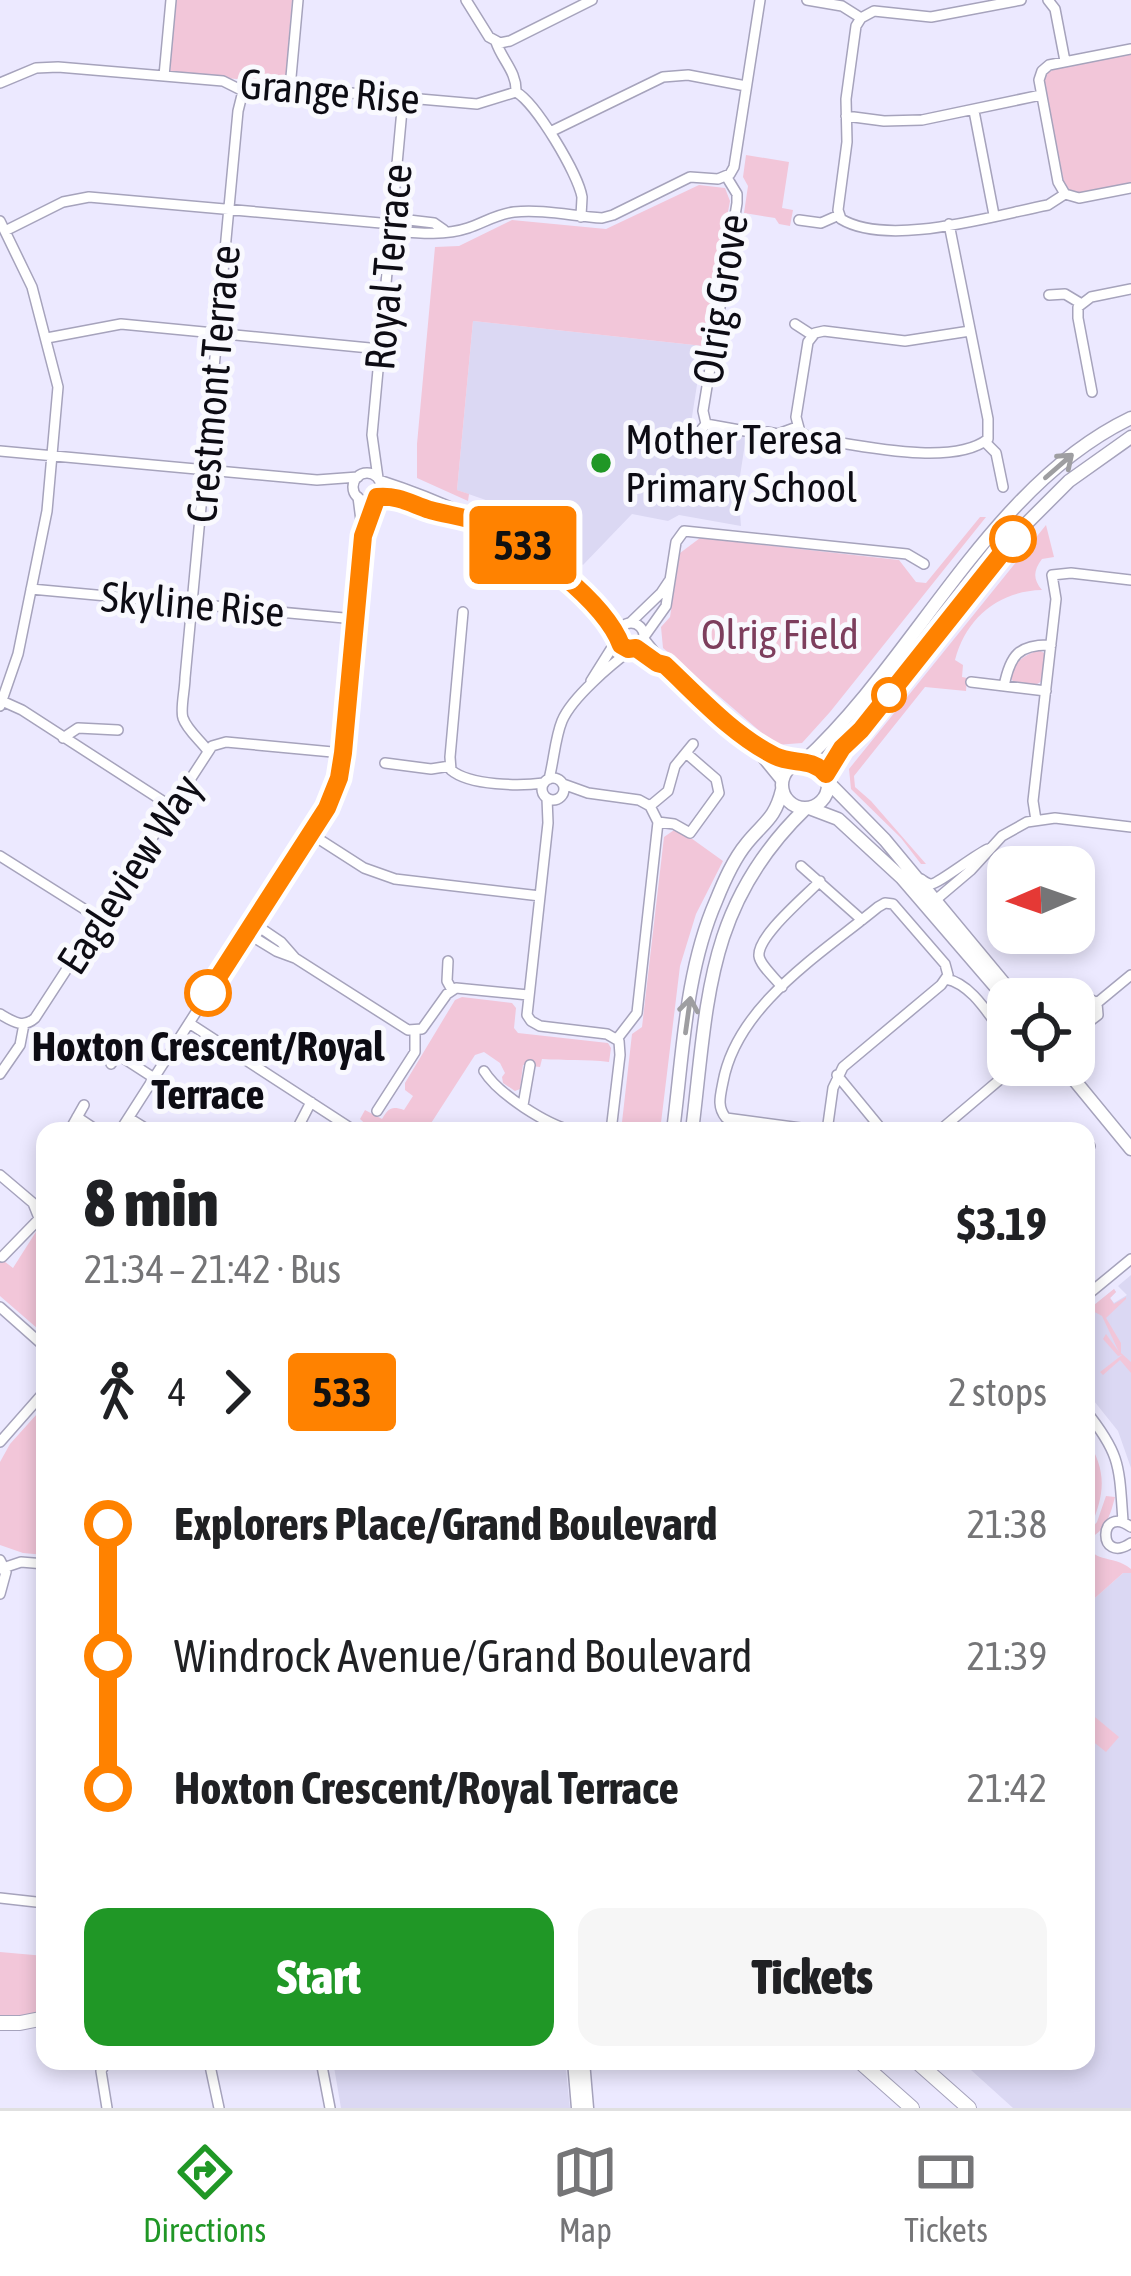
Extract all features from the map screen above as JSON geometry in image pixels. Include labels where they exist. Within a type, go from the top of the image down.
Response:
[{"type":"main road","points":[[0,2032],[36,2020]]},
{"type":"main road","points":[[0,2023],[20,2024]]},
{"type":"main road","points":[[869,2070],[912,2108]]},
{"type":"main road","points":[[926,2070],[969,2108]]},
{"type":"street","points":[[164,76],[171,0]]},
{"type":"street","points":[[290,88],[298,0]]},
{"type":"street","points":[[466,0],[496,42],[517,92],[550,132],[580,190],[581,217]]},
{"type":"street","points":[[496,42],[510,41],[592,0]]},
{"type":"street","points":[[172,807],[22,710],[1,704],[18,654],[49,499],[58,387],[32,287],[2,226],[89,197],[392,224],[434,235],[518,212],[608,217],[690,178],[718,179],[734,167],[760,0]]},
{"type":"street","points":[[807,0],[850,8],[861,18]]},
{"type":"street","points":[[839,215],[856,26],[861,18],[874,11],[932,17],[1021,0]]},
{"type":"street","points":[[1048,0],[1055,10],[1065,62]]},
{"type":"street","points":[[1131,49],[1049,65],[1039,80],[1058,182],[1065,194],[1079,198],[1131,188]]},
{"type":"street","name":"Grange Rise","points":[[0,83],[46,67],[223,81],[243,91],[254,86],[477,104],[517,92]]},
{"type":"street","points":[[550,132],[663,77],[688,75],[746,86]]},
{"type":"street","name":"Crestmont Terrace","points":[[208,751],[182,717],[184,678],[243,91]]},
{"type":"street","points":[[846,116],[901,122],[1041,95]]},
{"type":"street","name":"Royal Terrace","points":[[378,479],[372,435],[403,99]]},
{"type":"street","points":[[974,111],[994,215]]},
{"type":"street","name":"Olrig Grove","points":[[706,424],[703,411],[737,194],[726,176]]},
{"type":"street","points":[[839,215],[851,225],[912,230],[1048,205],[1065,194]]},
{"type":"street","points":[[799,220],[821,223],[839,215]]},
{"type":"street","points":[[950,224],[989,428],[985,442]]},
{"type":"street","points":[[1080,303],[1131,289]]},
{"type":"street","points":[[1049,296],[1066,294],[1080,303]]},
{"type":"street","points":[[1080,303],[1078,318],[1092,392]]},
{"type":"street","points":[[47,338],[111,324],[380,349]]},
{"type":"street","points":[[795,324],[812,335]]},
{"type":"street","points":[[970,332],[915,340],[824,331],[812,335],[797,427],[810,438],[921,453],[985,442]]},
{"type":"street","points":[[674,1122],[703,935],[734,862],[774,815],[784,775],[845,721],[1030,492],[1078,450],[1131,418]]},
{"type":"street","name":"Olrig Grove","points":[[706,424],[745,431]]},
{"type":"street","name":"Olrig Grove","points":[[697,435],[706,424]]},
{"type":"street","points":[[767,432],[778,434],[797,427]]},
{"type":"street","name":"Royal Terrace","points":[[358,476],[372,435]]},
{"type":"street","points":[[693,1122],[710,985],[723,932],[763,854],[825,796],[827,778],[842,748],[1026,524],[1092,462],[1131,437]]},
{"type":"street","points":[[985,442],[996,453],[1003,487]]},
{"type":"street","points":[[0,451],[316,480],[367,473],[423,494],[523,545],[590,601],[642,628],[639,643]]},
{"type":"street","points":[[358,476],[353,488],[363,536]]},
{"type":"street","points":[[126,1122],[333,798],[343,753],[363,536],[381,489],[378,479]]},
{"type":"street","points":[[316,480],[369,501],[397,496],[470,519]]},
{"type":"street","points":[[588,686],[639,643],[665,606],[676,542],[684,531],[907,554],[924,564]]},
{"type":"street","points":[[1036,820],[1033,801],[1056,599],[1052,575],[1131,580]]},
{"type":"street","points":[[617,1039],[535,1024],[527,1015],[528,995],[563,719],[618,636],[669,580]]},
{"type":"street","name":"Skyline Rise","points":[[32,589],[355,619]]},
{"type":"street","points":[[590,601],[621,645],[639,643]]},
{"type":"street","points":[[463,612],[449,766],[454,774],[639,800],[650,806],[658,823],[637,1013],[617,1039],[620,1055],[612,1122]]},
{"type":"street","points":[[639,643],[747,739],[780,759],[816,764],[911,871],[990,978]]},
{"type":"street","points":[[1004,686],[1020,651],[1051,645]]},
{"type":"street","points":[[971,682],[1046,691]]},
{"type":"street","points":[[63,738],[78,728],[118,730]]},
{"type":"street","points":[[747,739],[791,803],[838,819],[931,904],[998,978]]},
{"type":"street","name":"Eagleview Way","points":[[0,1075],[20,1045],[24,1024],[35,1018],[208,751],[226,742],[343,753]]},
{"type":"street","points":[[650,806],[668,790],[675,766],[690,748],[716,779],[719,793],[690,833],[674,824],[658,823]]},
{"type":"street","points":[[385,763],[431,769],[449,766]]},
{"type":"street","points":[[992,846],[1036,820],[1131,827]]},
{"type":"street","points":[[311,834],[364,868],[395,879],[540,896]]},
{"type":"street","points":[[911,871],[927,883],[936,883],[987,849]]},
{"type":"street","points":[[931,904],[987,850]]},
{"type":"street","points":[[0,856],[100,919]]},
{"type":"street","points":[[801,866],[862,920]]},
{"type":"street","points":[[782,987],[759,952],[774,926],[820,881]]},
{"type":"street","points":[[750,1122],[733,1120],[720,1109],[726,1066],[735,1043],[762,1004],[889,903],[897,906],[948,972],[946,979],[848,1061],[837,1075],[827,1122]]},
{"type":"street","points":[[250,928],[281,943],[295,958],[402,1027],[416,1031],[452,990],[528,995]]},
{"type":"street","points":[[448,961],[447,981],[452,990]]},
{"type":"street","points":[[1095,1017],[1097,1003],[1131,975]]},
{"type":"street","points":[[946,979],[967,988],[987,1013]]},
{"type":"street","points":[[0,1014],[24,1024]]},
{"type":"street","points":[[189,1023],[341,1122]]},
{"type":"street","points":[[377,1112],[415,1052],[416,1031]]},
{"type":"street","points":[[124,1043],[114,1059],[154,1078]]},
{"type":"street","points":[[523,1105],[530,1065]]},
{"type":"street","points":[[484,1071],[495,1086],[550,1122]]},
{"type":"street","points":[[837,1075],[876,1122]]},
{"type":"street","points":[[950,1122],[992,1086]]},
{"type":"street","points":[[1078,1086],[1131,1150]]},
{"type":"street","points":[[1088,1086],[1131,1138]]},
{"type":"street","points":[[391,1091],[402,1098]]},
{"type":"street","points":[[301,1122],[311,1102]]},
{"type":"street","points":[[74,1122],[84,1106]]},
{"type":"street","points":[[129,1118],[135,1122]]},
{"type":"street","points":[[0,1174],[36,1208]]},
{"type":"street","points":[[2,1257],[36,1223]]},
{"type":"street","points":[[1095,1289],[1131,1259]]},
{"type":"street","points":[[0,1307],[36,1339]]},
{"type":"street","points":[[0,1442],[36,1401]]},
{"type":"street","points":[[1095,1422],[1117,1459],[1121,1495],[1122,1523],[1106,1531],[1108,1544],[1114,1549],[1130,1547]]},
{"type":"street","points":[[0,1590],[2,1566],[36,1563]]},
{"type":"street","points":[[0,1898],[36,1902]]},
{"type":"street","points":[[102,2070],[107,2108]]},
{"type":"street","points":[[211,2070],[219,2108]]},
{"type":"street","points":[[323,2070],[330,2108]]},
{"type":"street","points":[[579,2070],[583,2108]]},
{"type":"shaded area","name":"Mother Teresa Primary School","points":[[473,321],[703,346],[689,436],[709,432],[746,437],[738,489],[741,526],[679,515],[668,521],[632,514],[583,565],[503,506],[457,490]]},
{"type":"shaded area","points":[[1131,1275],[1131,1468],[1118,1431],[1095,1402],[1095,1305],[1114,1289],[1110,1298],[1114,1303],[1127,1295],[1118,1286]]},
{"type":"shaded area","points":[[1123,1573],[1131,1573],[1131,2108],[1013,2108],[971,2070],[1095,2070],[1095,1598]]},
{"type":"shaded area","points":[[335,2070],[566,2070],[570,2108],[341,2108]]},
{"type":"green space","points":[[176,0],[292,0],[286,76],[280,83],[170,73]]},
{"type":"green space","points":[[1131,54],[1131,183],[1077,194],[1065,187],[1046,74]]},
{"type":"green space","points":[[746,155],[789,162],[782,208],[793,210],[790,226],[775,218],[744,213]]},
{"type":"green space","points":[[699,185],[725,188],[730,201],[703,346],[473,321],[457,490],[469,494],[468,501],[417,478],[435,247],[459,246],[512,220],[606,229]]},
{"type":"green space","name":"Olrig Field","points":[[980,517],[986,517],[802,743],[776,745],[663,648],[661,627],[670,617],[680,553],[700,538],[899,560],[916,582],[926,583]]},
{"type":"green space","points":[[1046,525],[1054,557],[1042,559],[1037,567],[1042,590],[1011,595],[986,610],[960,645],[955,660],[963,665],[966,691],[925,687],[854,776],[855,787],[926,864],[921,864],[851,789],[849,769]]},
{"type":"green space","points":[[1039,650],[1046,654],[1042,681],[1034,686],[1016,684],[1011,679],[1017,663]]},
{"type":"green space","points":[[677,828],[723,861],[696,914],[680,966],[661,1122],[622,1122],[632,1034],[642,1027],[664,837]]},
{"type":"green space","points":[[455,1000],[512,1003],[518,1033],[608,1043],[609,1062],[542,1059],[540,1067],[523,1065],[520,1089],[515,1091],[503,1083],[500,1063],[484,1052],[475,1055],[432,1122],[363,1122],[360,1119],[365,1110],[382,1119],[391,1109],[404,1110],[413,1096],[405,1090],[405,1083]]},
{"type":"green space","points":[[36,1232],[36,1327],[0,1296],[0,1258],[13,1268]]},
{"type":"green space","points":[[1114,1289],[1110,1298],[1114,1304],[1126,1297],[1106,1318],[1121,1343],[1121,1353],[1131,1362],[1131,1373],[1120,1360],[1103,1375],[1100,1372],[1122,1355],[1103,1339],[1106,1334],[1119,1352],[1102,1316],[1095,1312],[1095,1304]]},
{"type":"green space","points":[[36,1415],[36,1554],[0,1545],[0,1462]]},
{"type":"green space","points":[[1095,1456],[1102,1484],[1095,1515]]},
{"type":"green space","points":[[1106,1496],[1115,1497],[1110,1515],[1096,1535],[1095,1524]]},
{"type":"green space","points":[[1095,1554],[1131,1569],[1095,1598]]},
{"type":"green space","points":[[1095,1717],[1119,1737],[1106,1752],[1095,1743]]},
{"type":"green space","points":[[0,1952],[36,1955],[36,2015],[0,2019]]},
{"type":"bus line","name":"533","points":[[208,993],[337,787],[363,536],[377,497],[404,498],[505,534],[590,601],[611,623],[621,645],[665,665],[747,739],[780,759],[816,764],[826,774],[842,748],[1013,539]]},
{"type":"place","name":"Mother Teresa Primary School","points":[[601,463]]},
{"type":"place","name":"Hoxton Crescent/Royal Terrace","points":[[208,993]]}]
